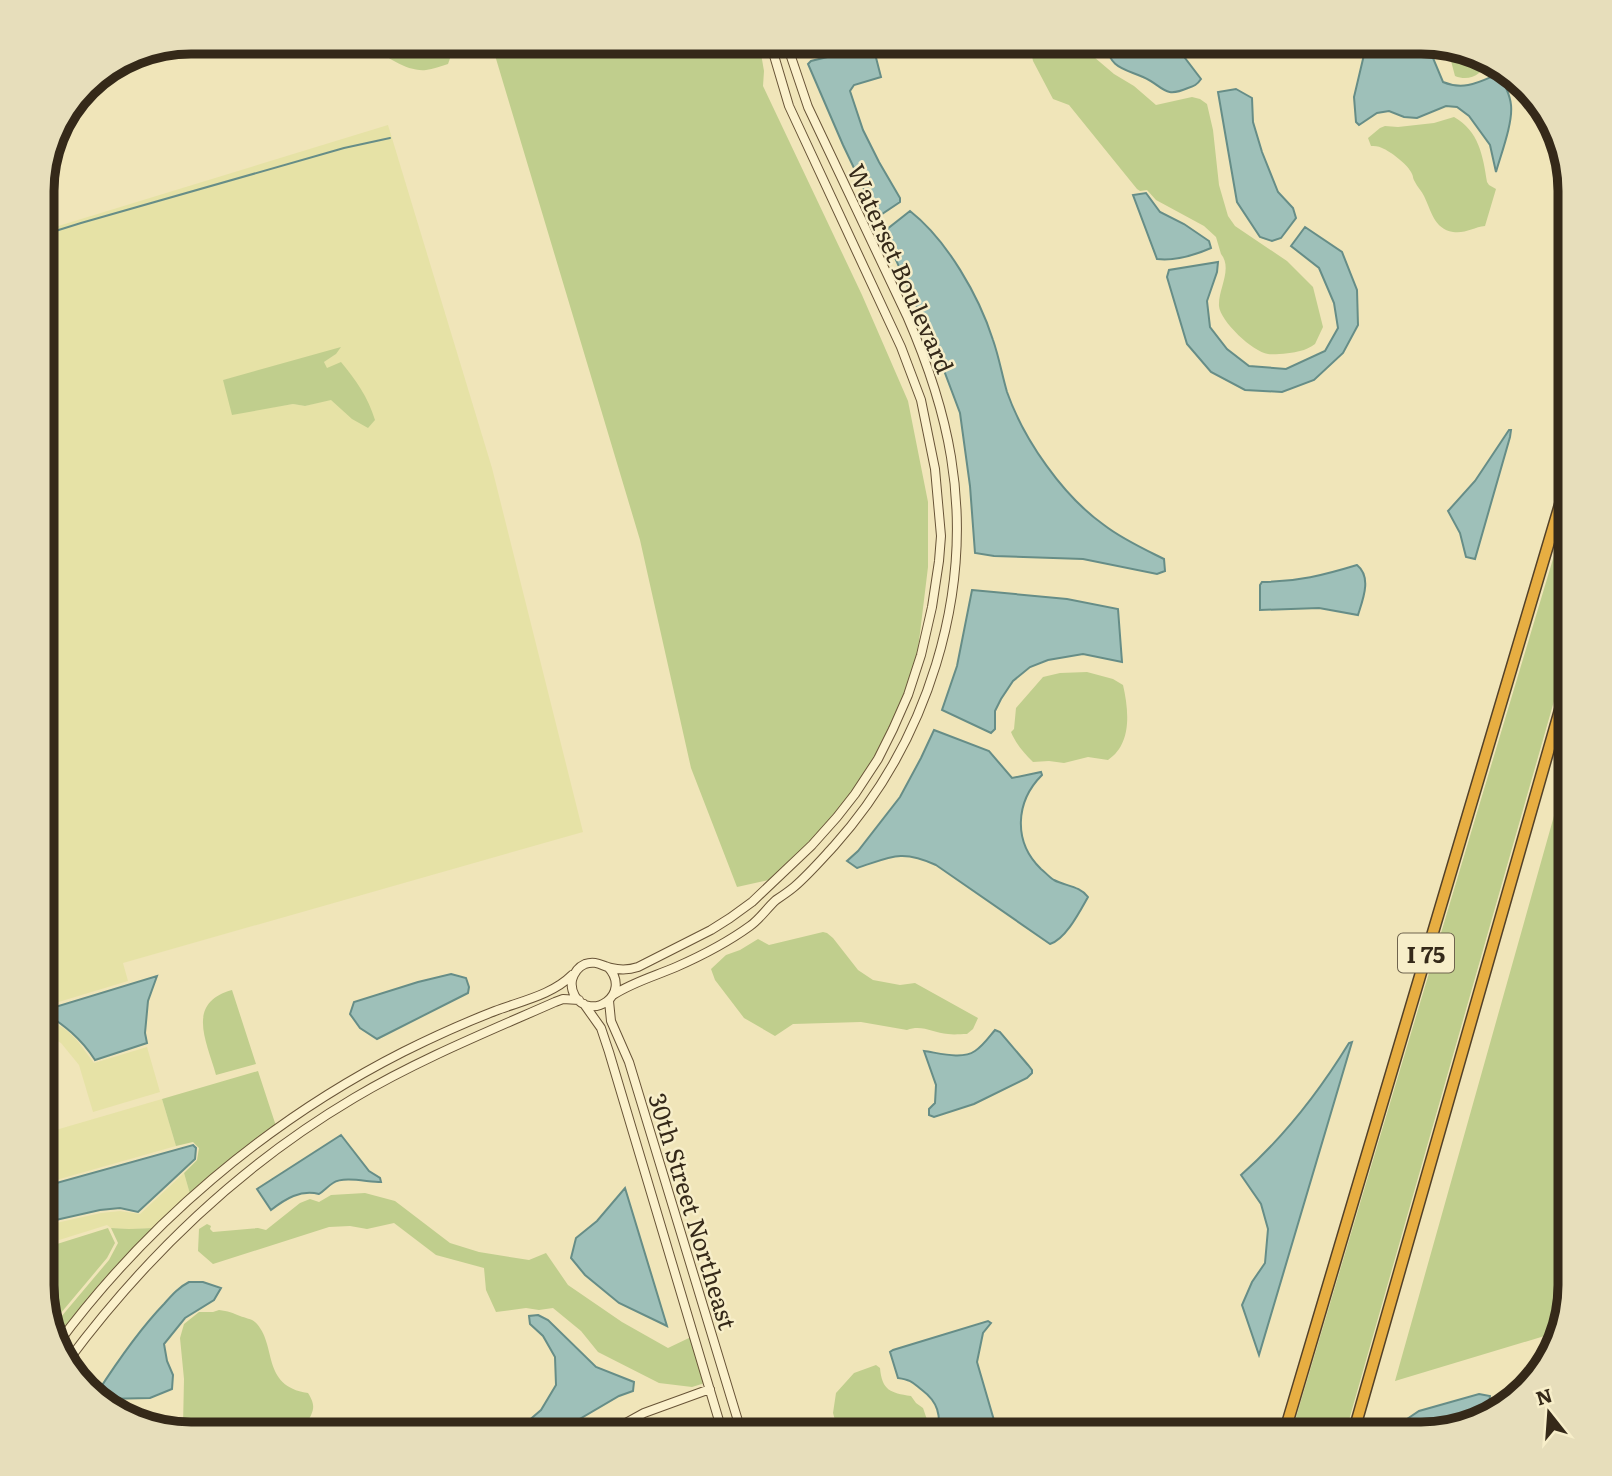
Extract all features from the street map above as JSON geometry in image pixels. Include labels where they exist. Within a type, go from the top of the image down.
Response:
[{"type":"highway","name":"I 75","points":[[1288,1422],[1557,514]]},
{"type":"highway","name":"I 75","points":[[1356,1422],[1557,719]]},
{"type":"street","name":"Waterset Boulevard","points":[[608,967],[625,970],[638,967],[730,919],[752,902],[812,845],[837,817],[878,759],[908,695],[921,656],[932,607],[941,536],[939,499],[920,400],[901,346],[789,106],[774,54]]},
{"type":"street","name":"Waterset Boulevard","points":[[611,998],[636,983],[705,953],[751,925],[794,887],[848,830],[872,799],[900,754],[921,710],[943,640],[952,593],[956,516],[952,460],[929,368],[808,107],[790,54]]},
{"type":"street","points":[[65,1336],[114,1276],[169,1218],[229,1166],[286,1123],[345,1084],[403,1052],[476,1018],[561,985],[580,967],[592,962],[608,967],[615,978],[616,987],[611,998],[602,1005],[563,999],[432,1056],[355,1098],[272,1153],[211,1203],[172,1240],[110,1307],[73,1354]]},
{"type":"street","points":[[575,974],[572,986],[574,994],[581,1002]]},
{"type":"street","name":"30th Street Northeast","points":[[611,998],[611,1021],[629,1062],[738,1422]]},
{"type":"street","name":"30th Street Northeast","points":[[581,1002],[601,1028],[609,1052],[720,1422]]},
{"type":"street","points":[[628,1422],[710,1389]]},
{"type":"shaded area","points":[[388,125],[492,468],[583,832],[123,963],[128,981],[55,1003],[55,227]],"holes":[[[336,354],[324,362],[341,408],[331,399],[305,406],[293,404],[268,408],[223,380]]]},
{"type":"shaded area","points":[[55,1023],[76,1039],[94,1063],[147,1047],[160,1092],[93,1112],[79,1065],[55,1040]]},
{"type":"shaded area","points":[[162,1099],[176,1146],[55,1180],[55,1130]]},
{"type":"shaded area","points":[[184,1173],[190,1194],[154,1228],[111,1228],[107,1225],[55,1241],[55,1223],[101,1213],[120,1211],[140,1214]]},
{"type":"green space","points":[[384,54],[452,54],[448,64],[429,70],[405,66]]},
{"type":"green space","points":[[495,54],[761,54],[763,86],[862,295],[908,401],[928,502],[928,567],[915,674],[872,767],[822,834],[778,878],[737,887],[691,768],[640,540]]},
{"type":"green space","points":[[1032,54],[1093,54],[1114,74],[1134,86],[1156,105],[1192,97],[1207,104],[1213,130],[1219,185],[1228,216],[1235,226],[1287,261],[1313,287],[1323,327],[1315,344],[1297,352],[1268,354],[1254,348],[1231,327],[1219,306],[1226,266],[1216,237],[1204,226],[1156,200],[1147,190],[1137,189],[1069,105],[1053,99]]},
{"type":"green space","points":[[1450,58],[1483,69],[1471,77],[1455,76]]},
{"type":"green space","points":[[1454,117],[1469,129],[1474,137],[1487,182],[1496,189],[1485,226],[1457,232],[1447,230],[1437,223],[1406,165],[1385,150],[1371,146],[1368,138],[1385,126],[1434,123]]},
{"type":"green space","points":[[341,347],[324,362],[327,368],[341,362],[357,382],[375,420],[368,428],[352,419],[331,400],[232,415],[223,380]]},
{"type":"green space","points":[[1557,544],[1557,689],[1348,1422],[1295,1422]]},
{"type":"green space","points":[[1087,672],[1113,679],[1123,685],[1127,726],[1121,745],[1108,760],[1088,757],[1064,763],[1033,762],[1020,748],[1011,732],[1014,729],[1016,708],[1043,677]]},
{"type":"green space","points":[[1558,803],[1558,1285],[1555,1312],[1548,1335],[1395,1381]]},
{"type":"green space","points":[[823,932],[833,938],[858,970],[873,980],[900,985],[915,983],[978,1018],[973,1029],[967,1034],[953,1034],[861,1022],[793,1024],[775,1036],[744,1018],[715,980],[711,969],[726,955],[758,939],[769,945]]},
{"type":"green space","points":[[232,990],[256,1064],[216,1075],[205,1037],[204,1014],[208,1004],[217,996]]},
{"type":"green space","points":[[258,1071],[276,1126],[190,1194],[184,1173],[197,1160],[199,1148],[193,1142],[176,1146],[162,1099]]},
{"type":"green space","points":[[365,1193],[395,1201],[450,1243],[479,1252],[529,1260],[546,1253],[568,1285],[622,1322],[668,1348],[691,1337],[705,1383],[692,1387],[659,1383],[598,1352],[581,1331],[553,1308],[496,1312],[486,1290],[484,1268],[436,1255],[394,1223],[367,1229],[350,1226],[329,1227],[213,1264],[198,1251],[199,1229],[207,1224],[213,1232],[258,1228],[266,1230],[300,1203],[310,1199],[319,1202],[331,1195]]},
{"type":"green space","points":[[108,1228],[115,1243],[107,1258],[58,1316],[55,1294],[57,1244]]},
{"type":"green space","points":[[111,1228],[154,1228],[63,1330],[59,1319],[109,1260],[118,1243]]},
{"type":"green space","points":[[219,1310],[233,1313],[255,1322],[262,1331],[276,1373],[293,1389],[308,1393],[311,1397],[313,1408],[308,1422],[183,1422],[184,1379],[180,1338],[184,1324],[199,1312]]},
{"type":"green space","points":[[876,1365],[880,1368],[885,1386],[911,1396],[923,1408],[928,1422],[836,1422],[833,1413],[836,1393],[854,1373]]},
{"type":"water","points":[[840,54],[875,54],[881,77],[854,85],[850,91],[863,130],[900,198],[900,202],[879,216],[843,145],[808,64]]},
{"type":"water","points":[[1109,54],[1182,54],[1201,79],[1192,87],[1168,92],[1122,69]]},
{"type":"water","points":[[1364,54],[1432,55],[1443,82],[1451,85],[1471,84],[1494,76],[1502,81],[1508,93],[1511,112],[1496,172],[1490,145],[1469,116],[1457,107],[1446,106],[1417,118],[1404,117],[1389,111],[1377,113],[1359,125],[1356,122],[1354,97]]},
{"type":"water","points":[[1236,89],[1252,98],[1253,122],[1262,152],[1278,192],[1293,208],[1296,218],[1281,238],[1272,241],[1260,237],[1237,202],[1218,92]]},
{"type":"water","points":[[1146,193],[1160,212],[1209,241],[1211,248],[1185,257],[1157,259],[1133,195]]},
{"type":"water","points":[[910,211],[937,237],[970,287],[987,323],[1014,410],[1046,466],[1074,499],[1104,525],[1133,544],[1164,559],[1165,571],[1157,574],[1083,559],[975,553],[970,486],[960,413],[937,352],[888,242],[886,230]]},
{"type":"water","points":[[1305,227],[1342,252],[1357,290],[1358,325],[1343,353],[1314,380],[1282,392],[1245,390],[1211,372],[1187,344],[1167,277],[1169,270],[1218,262],[1207,301],[1210,327],[1227,349],[1249,366],[1286,369],[1325,351],[1338,328],[1334,303],[1319,268],[1291,246]]},
{"type":"water","points":[[1509,430],[1510,437],[1475,559],[1466,557],[1460,533],[1448,511],[1475,481]]},
{"type":"water","points":[[1357,565],[1362,570],[1365,582],[1358,615],[1319,608],[1260,610],[1262,582],[1310,577]]},
{"type":"water","points":[[972,590],[1067,599],[1118,609],[1122,662],[1083,654],[1048,660],[1030,667],[1013,681],[1001,699],[995,711],[995,729],[991,733],[942,710],[957,666]]},
{"type":"water","points":[[934,730],[989,751],[1012,778],[1041,772],[1042,775],[1033,786],[1022,809],[1022,835],[1026,847],[1032,858],[1050,877],[1088,897],[1072,924],[1056,941],[1050,944],[936,865],[924,860],[896,856],[857,868],[847,861],[900,797]]},
{"type":"water","points":[[451,974],[466,978],[468,993],[377,1039],[360,1028],[350,1014],[354,1002]]},
{"type":"water","points":[[157,976],[148,1001],[145,1033],[147,1043],[95,1060],[72,1032],[55,1019],[55,1007]]},
{"type":"water","points":[[995,1030],[1000,1032],[1032,1073],[974,1104],[934,1117],[929,1115],[929,1109],[935,1103],[936,1085],[924,1051],[950,1055],[970,1054],[981,1047]]},
{"type":"water","points":[[1352,1042],[1259,1355],[1242,1305],[1252,1282],[1265,1263],[1268,1229],[1261,1204],[1241,1175],[1300,1113]]},
{"type":"water","points":[[341,1135],[381,1182],[338,1181],[319,1194],[300,1194],[271,1210],[257,1189]]},
{"type":"water","points":[[193,1145],[196,1148],[195,1159],[138,1212],[120,1208],[55,1220],[55,1183]]},
{"type":"water","points":[[625,1188],[667,1326],[619,1303],[585,1275],[571,1258],[576,1238],[597,1221]]},
{"type":"water","points":[[189,1282],[203,1282],[221,1288],[214,1300],[185,1318],[164,1344],[173,1375],[172,1389],[150,1398],[115,1399],[101,1387],[145,1325]]},
{"type":"water","points":[[538,1315],[548,1320],[596,1367],[634,1382],[633,1391],[619,1396],[575,1422],[527,1422],[541,1410],[556,1385],[555,1357],[543,1336],[530,1324],[529,1316]]},
{"type":"water","points":[[988,1321],[991,1323],[983,1333],[977,1362],[994,1422],[939,1422],[935,1404],[927,1395],[914,1384],[898,1378],[890,1352]]},
{"type":"water","points":[[1479,1394],[1490,1396],[1489,1404],[1465,1414],[1439,1421],[1404,1422],[1419,1411]]},
{"type":"waterway","points":[[55,231],[344,148],[390,138]]}]
